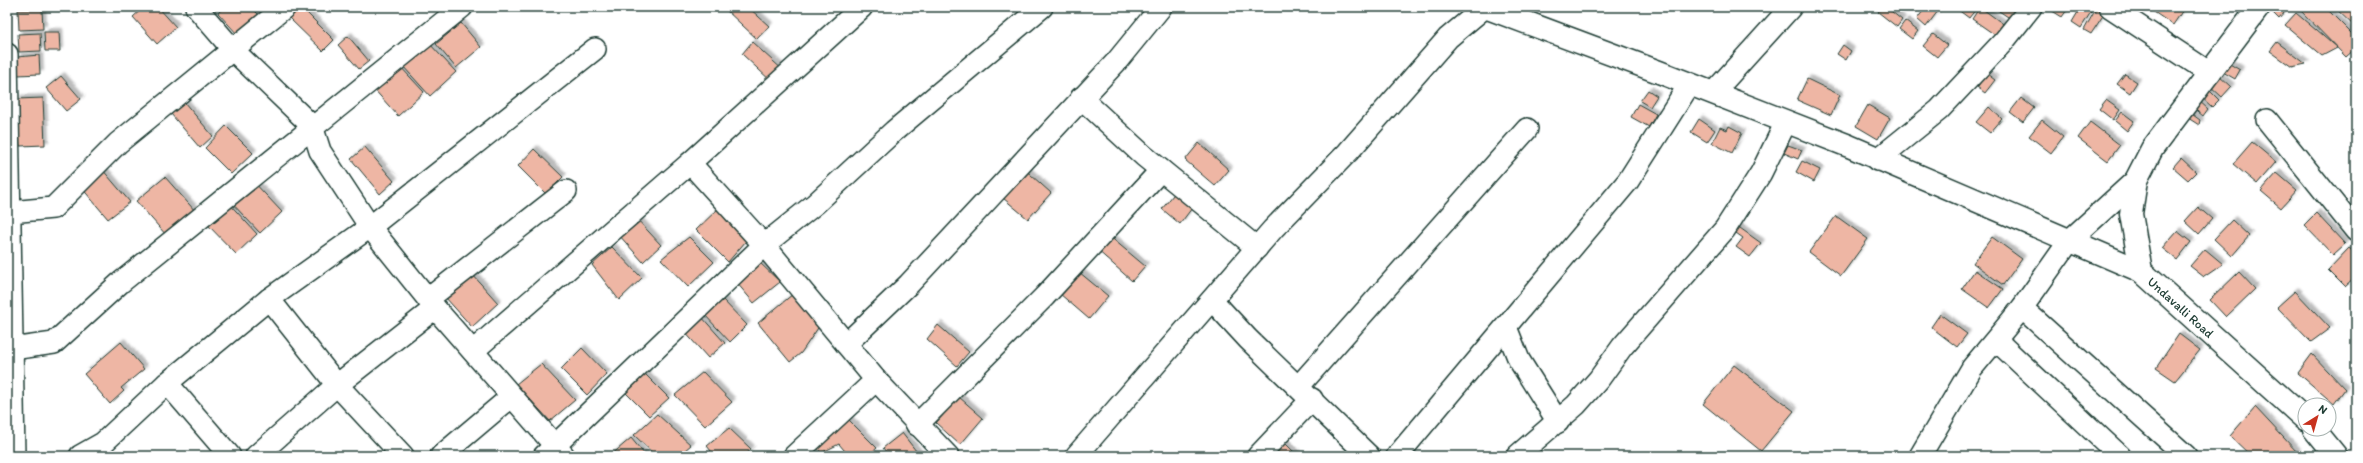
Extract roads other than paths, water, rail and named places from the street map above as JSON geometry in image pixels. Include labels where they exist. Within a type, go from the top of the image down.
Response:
[{"type":"street","points":[[196,7],[234,51],[312,126],[320,151],[370,227],[511,397],[555,453],[764,245],[815,204],[894,131],[1042,7]]},
{"type":"street","points":[[10,212],[53,208],[118,143],[234,51],[285,7]]},
{"type":"street","points":[[12,349],[54,343],[120,283],[312,126],[462,7]]},
{"type":"street","points":[[473,351],[690,163],[862,7]]},
{"type":"street","points":[[846,344],[909,284],[1117,61],[1161,7]]},
{"type":"street","points":[[1076,456],[1257,248],[1348,152],[1448,38],[1485,7],[1786,122],[2141,270]]},
{"type":"street","points":[[1713,93],[1790,7]]},
{"type":"street","points":[[1877,160],[1939,110],[2004,41],[2031,7]]},
{"type":"street","points":[[2110,7],[2210,73]]},
{"type":"street","name":"Undavalli Road","points":[[2259,7],[2152,148],[2136,180],[2131,214],[2141,270],[2297,412]]},
{"type":"street","points":[[80,456],[103,443],[167,383],[269,299],[370,227],[595,49]]},
{"type":"street","points":[[7,54],[14,456]]},
{"type":"street","points":[[1398,456],[1628,181],[1689,84]]},
{"type":"street","points":[[1081,98],[1161,170],[1257,248]]},
{"type":"street","points":[[2267,120],[2356,232]]},
{"type":"street","points":[[1517,456],[1576,405],[1599,379],[1622,347],[1725,229],[1761,173],[1786,122]]},
{"type":"street","points":[[1258,456],[1306,392],[1527,129]]},
{"type":"street","points":[[690,163],[764,245],[876,380],[948,456]]},
{"type":"street","points":[[917,424],[1045,296],[1161,170]]},
{"type":"street","points":[[1920,456],[1972,368],[1997,341],[2070,240],[2136,180]]},
{"type":"street","points":[[256,456],[432,303],[566,191]]},
{"type":"street","points":[[269,299],[337,385],[403,456]]},
{"type":"street","points":[[1212,300],[1248,339],[1306,392],[1329,418],[1369,456]]},
{"type":"street","points":[[2022,308],[2186,456]]},
{"type":"street","points":[[1506,327],[1519,360],[1558,422]]},
{"type":"street","points":[[1997,341],[2120,456]]},
{"type":"street","points":[[794,456],[876,380]]},
{"type":"street","points":[[167,383],[230,456]]},
{"type":"street","points":[[441,456],[511,397]]},
{"type":"street","points":[[2321,437],[2336,456]]}]
